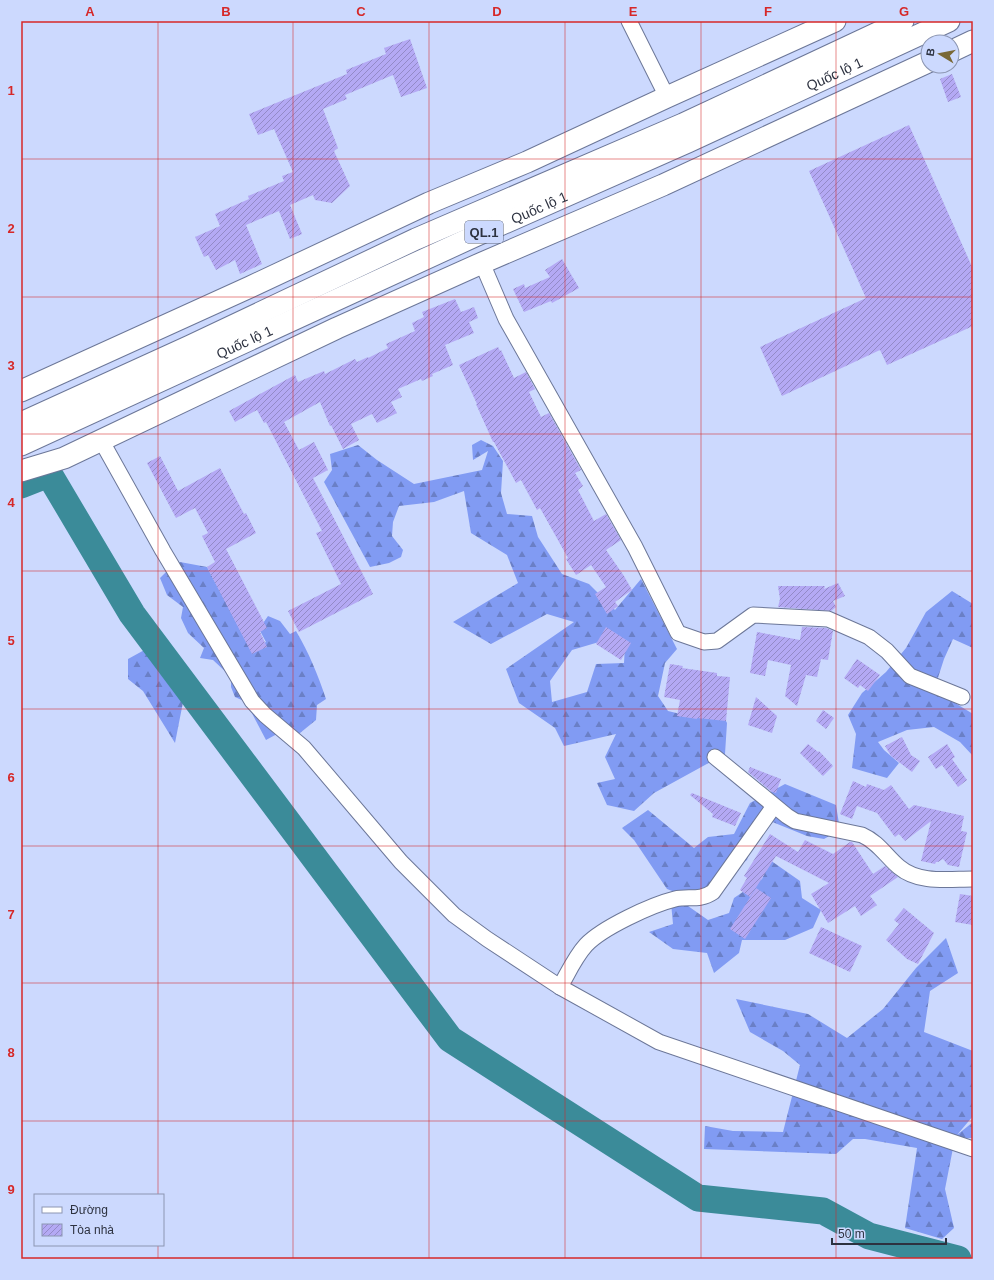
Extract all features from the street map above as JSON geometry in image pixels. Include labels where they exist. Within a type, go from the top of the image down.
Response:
[{"type":"highway","name":"Quốc lộ 1","points":[[21,445],[475,236],[543,195],[683,124],[903,21]]},
{"type":"highway","name":"Quốc lộ 1","points":[[21,423],[190,346],[416,239],[543,195],[688,142],[949,21]]},
{"type":"highway","points":[[21,391],[429,203],[527,162],[828,24],[832,55]]},
{"type":"highway","points":[[960,47],[973,41]]},
{"type":"highway","name":"Quốc lộ 1","points":[[21,471],[64,458],[337,328],[482,263],[663,185],[920,66]]},
{"type":"highway","points":[[527,162],[558,230]]},
{"type":"street","points":[[629,21],[667,97]]},
{"type":"street","points":[[482,263],[506,319],[635,548],[678,633],[704,642],[717,640],[753,615],[828,619],[869,638],[887,651],[910,676],[962,697]]},
{"type":"street","points":[[101,440],[163,551],[252,701],[304,748],[401,862],[454,915],[487,939],[560,987],[659,1042],[973,1149]]},
{"type":"street","points":[[715,757],[774,806],[795,821],[862,835],[876,843],[899,868],[913,876],[937,880],[973,879]]},
{"type":"street","points":[[560,987],[581,951],[587,944],[608,928],[654,906],[676,899],[707,896],[713,892],[774,806]]},
{"type":"green space","points":[[481,440],[493,446],[503,461],[501,493],[507,514],[532,516],[538,537],[562,574],[589,584],[615,610],[641,579],[677,649],[665,663],[658,696],[668,711],[693,717],[720,709],[727,723],[725,754],[654,793],[634,811],[607,805],[597,783],[615,779],[605,757],[616,734],[564,746],[555,728],[519,703],[506,669],[574,622],[547,614],[491,644],[453,622],[518,583],[507,555],[471,533],[464,491],[434,502],[399,506],[393,522],[392,536],[403,550],[401,557],[389,563],[370,567],[324,482],[332,470],[330,454],[358,445],[377,460],[414,484],[482,470],[488,451],[473,460],[472,445]],"holes":[[[599,642],[625,645],[624,663],[596,664],[587,692],[552,702],[550,681],[572,650]]]},
{"type":"green space","points":[[180,562],[207,567],[251,650],[266,642],[259,629],[268,616],[280,621],[290,634],[296,631],[313,664],[326,699],[317,705],[316,720],[300,733],[284,739],[277,734],[266,740],[246,702],[235,697],[231,687],[231,681],[242,680],[229,675],[213,660],[200,658],[204,648],[188,633],[181,618],[183,607],[167,595],[160,578],[170,568]]},
{"type":"green space","points":[[952,591],[973,604],[973,648],[953,639],[944,659],[934,690],[973,714],[973,756],[960,742],[934,727],[907,730],[878,742],[884,750],[899,763],[887,778],[852,768],[856,734],[848,715],[862,693],[886,672],[906,648],[926,612]]},
{"type":"green space","points":[[132,614],[186,687],[175,743],[143,691],[128,679],[128,659],[148,648],[134,635]]},
{"type":"green space","points":[[785,784],[836,805],[840,830],[824,839],[807,836],[765,819],[753,839],[747,860],[690,898],[667,889],[634,840],[622,828],[648,810],[694,848],[708,837],[734,834],[750,803]]},
{"type":"green space","points":[[770,860],[800,881],[802,898],[821,910],[813,928],[785,940],[742,940],[739,953],[714,973],[707,953],[673,949],[649,932],[673,924],[671,903],[688,906],[708,920],[729,913],[734,898],[762,879]]},
{"type":"green space","points":[[946,938],[958,973],[930,991],[924,1032],[973,1051],[973,1116],[957,1135],[973,1122],[973,1138],[955,1138],[945,1189],[954,1228],[942,1239],[905,1228],[917,1148],[865,1139],[853,1139],[836,1154],[704,1149],[705,1126],[733,1131],[783,1132],[800,1065],[783,1051],[750,1032],[736,999],[808,1014],[847,1038],[883,1009],[916,968]]},
{"type":"building","points":[[410,39],[427,88],[401,97],[393,75],[345,95],[347,99],[323,109],[338,148],[334,151],[350,186],[332,203],[315,200],[313,195],[290,205],[302,234],[290,239],[279,211],[246,225],[262,264],[240,274],[235,260],[216,270],[208,255],[204,257],[195,237],[220,226],[215,214],[249,199],[248,196],[284,181],[282,176],[293,172],[274,129],[258,135],[249,114],[347,74],[346,70],[386,54],[384,48]]},
{"type":"building","points":[[952,74],[961,97],[948,102],[940,79]]},
{"type":"building","points":[[909,125],[973,269],[973,326],[887,365],[880,350],[782,396],[760,347],[866,298],[809,171]]},
{"type":"building","points":[[562,259],[579,288],[552,303],[551,301],[524,312],[513,289],[524,284],[525,288],[550,277],[545,270]]},
{"type":"building","points":[[455,299],[461,312],[474,307],[478,318],[469,322],[474,333],[445,345],[453,365],[432,374],[433,376],[422,381],[421,379],[398,389],[402,397],[391,402],[397,413],[377,423],[372,414],[351,424],[359,440],[343,449],[331,425],[330,426],[320,402],[284,422],[299,450],[314,442],[328,470],[313,478],[373,594],[299,632],[288,611],[341,584],[316,533],[322,531],[266,422],[264,423],[257,410],[235,422],[229,411],[295,375],[298,382],[324,371],[325,374],[355,359],[357,362],[368,358],[388,348],[386,344],[415,331],[412,323],[424,317],[422,312]]},
{"type":"building","points":[[498,347],[500,351],[501,350],[514,378],[526,372],[535,389],[529,392],[541,417],[549,413],[581,470],[575,473],[583,486],[578,490],[594,521],[606,514],[621,540],[606,550],[632,590],[615,602],[618,606],[607,614],[595,594],[606,587],[591,565],[576,575],[566,559],[568,558],[540,508],[537,510],[521,480],[516,483],[493,442],[459,365]]},
{"type":"building","points":[[160,456],[178,491],[220,468],[244,514],[246,513],[256,533],[226,549],[267,628],[260,632],[267,647],[252,654],[207,567],[215,562],[202,536],[208,533],[195,508],[176,518],[147,463]]},
{"type":"building","points":[[838,583],[845,596],[833,601],[836,607],[831,611],[778,607],[780,599],[778,586],[825,586],[824,589]]},
{"type":"building","points":[[606,627],[631,643],[621,660],[596,644]]},
{"type":"building","points":[[802,627],[826,628],[833,631],[828,660],[821,659],[817,677],[806,675],[797,706],[785,696],[791,665],[768,660],[765,676],[750,673],[757,632],[800,640]]},
{"type":"building","points":[[857,659],[880,675],[868,691],[860,685],[858,688],[844,678]]},
{"type":"building","points":[[670,664],[683,666],[682,668],[717,673],[717,676],[730,677],[726,721],[677,716],[680,700],[664,697]]},
{"type":"building","points":[[756,697],[777,716],[772,733],[748,725]]},
{"type":"building","points":[[823,710],[834,718],[826,729],[816,721]]},
{"type":"building","points":[[902,737],[911,755],[920,761],[912,772],[891,756],[885,746]]},
{"type":"building","points":[[808,744],[818,752],[819,751],[833,766],[823,776],[800,753]]},
{"type":"building","points":[[947,744],[955,757],[952,759],[967,780],[958,787],[942,765],[936,769],[928,757]]},
{"type":"building","points":[[750,767],[781,779],[776,793],[772,792],[748,772]]},
{"type":"building","points":[[853,781],[866,787],[867,784],[884,790],[891,785],[909,809],[914,805],[964,816],[961,831],[967,832],[959,867],[948,865],[943,859],[935,864],[921,861],[931,821],[905,841],[899,834],[895,837],[877,813],[857,806],[852,819],[840,814]]},
{"type":"building","points":[[692,793],[741,813],[735,826],[712,817],[713,814],[690,795]]},
{"type":"building","points":[[770,834],[798,852],[805,840],[833,854],[852,842],[873,874],[885,866],[898,877],[870,896],[877,905],[861,916],[855,906],[828,923],[811,894],[829,883],[776,856],[750,897],[740,890],[747,878],[744,876]]},
{"type":"building","points":[[756,888],[771,898],[745,939],[730,929]]},
{"type":"building","points":[[960,894],[973,896],[973,925],[955,922]]},
{"type":"building","points":[[904,908],[934,933],[918,964],[907,959],[886,940],[899,924],[894,920]]},
{"type":"building","points":[[821,927],[862,946],[850,972],[809,953]]},
{"type":"waterway","points":[[21,485],[49,474],[132,614],[450,1039],[698,1198],[823,1211],[869,1236],[958,1259]]}]
